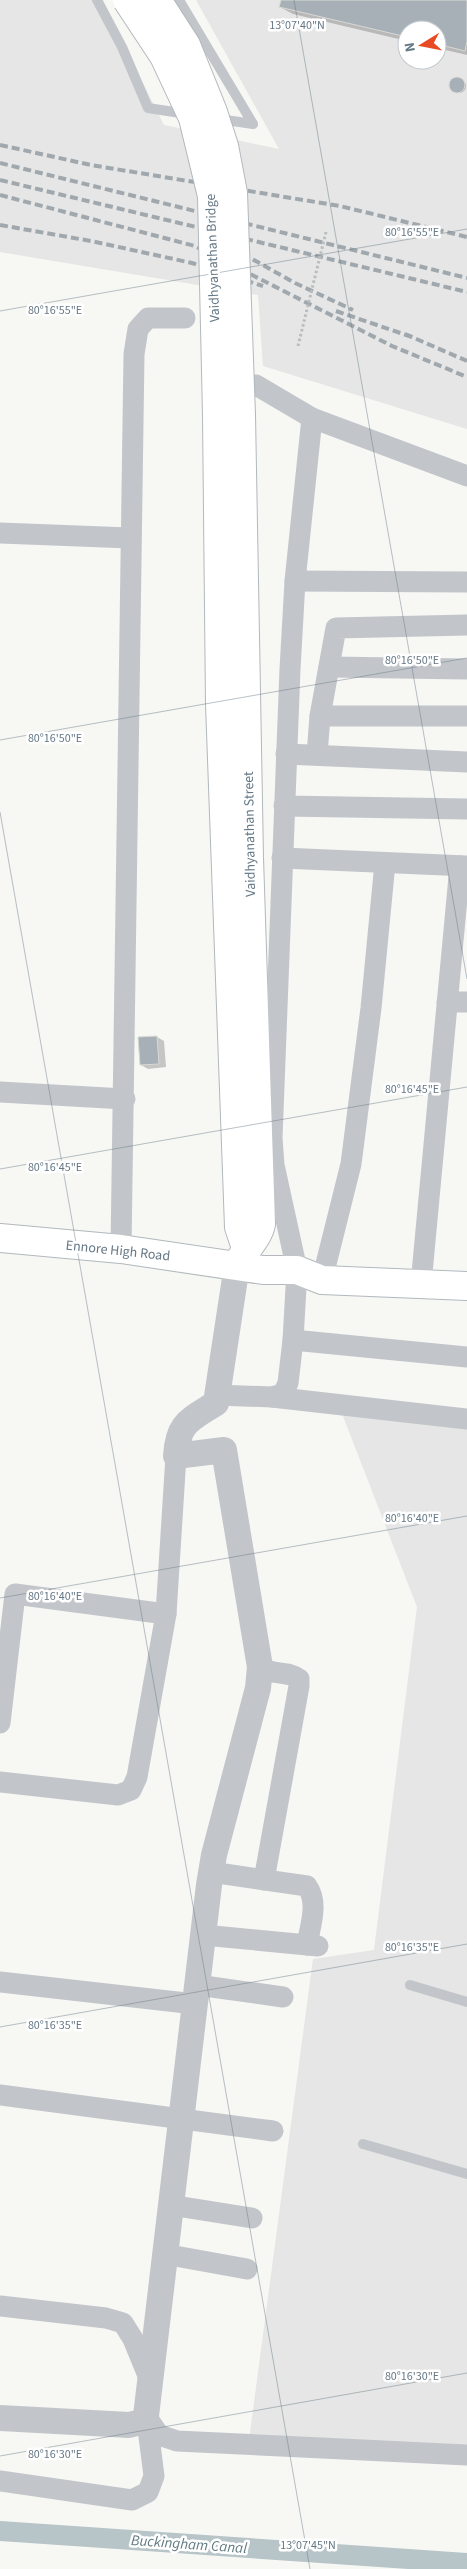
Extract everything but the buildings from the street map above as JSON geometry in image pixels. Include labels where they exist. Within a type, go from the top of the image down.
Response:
[{"type":"main road","name":"Vaidhyanathan Bridge","points":[[127,0],[164,56],[193,118],[212,196],[229,415]]},
{"type":"main road","name":"Vaidhyanathan Bridge","points":[[158,0],[186,45],[213,112],[224,146],[233,193],[229,415]]},
{"type":"main road","name":"Vaidhyanathan Street","points":[[229,415],[249,858],[261,1224],[258,1235],[241,1256]]},
{"type":"main road","name":"Ennore High Road","points":[[0,1238],[121,1249],[241,1256],[263,1270],[296,1270]]},
{"type":"main road","points":[[296,1270],[322,1280],[467,1286]]},
{"type":"street","points":[[121,1249],[125,1100],[130,538],[134,354],[138,329],[148,318],[185,318]]},
{"type":"street","points":[[256,385],[312,418],[467,476]]},
{"type":"street","points":[[272,1397],[283,1394],[288,1383],[293,1340],[296,1270],[274,1165],[272,1138],[286,754],[295,581],[312,418]]},
{"type":"street","points":[[0,533],[130,538]]},
{"type":"street","points":[[295,581],[467,582]]},
{"type":"street","points":[[317,755],[320,716],[336,628],[467,625]]},
{"type":"street","points":[[329,667],[467,669]]},
{"type":"street","points":[[320,716],[467,716]]},
{"type":"street","points":[[286,754],[467,762]]},
{"type":"street","points":[[284,806],[467,809]]},
{"type":"street","points":[[282,858],[463,866],[457,1002],[421,1284]]},
{"type":"street","points":[[322,1280],[351,1164],[371,1008],[385,863]]},
{"type":"street","points":[[0,1092],[125,1100]]},
{"type":"street","points":[[0,1782],[118,1795],[131,1790],[137,1777],[166,1614],[177,1440],[182,1428],[216,1403],[216,1394],[241,1256]]},
{"type":"street","points":[[293,1340],[467,1357]]},
{"type":"street","points":[[216,1394],[272,1397],[467,1420]]},
{"type":"street","points":[[0,2481],[132,2500],[148,2492],[154,2476],[146,2416],[149,2378],[203,1935],[212,1872],[258,1688],[260,1668],[224,1450],[176,1456]]},
{"type":"street","points":[[0,1723],[8,1593],[166,1614]]},
{"type":"street","points":[[260,1668],[267,1672],[294,1675],[299,1679],[264,1880]]},
{"type":"street","points":[[203,1935],[313,1946],[313,1894],[307,1886],[212,1872]]},
{"type":"street","points":[[0,1982],[196,1994],[283,1997]]},
{"type":"street","points":[[0,2095],[273,2131]]},
{"type":"street","points":[[170,2205],[252,2218]]},
{"type":"street","points":[[164,2254],[247,2269]]},
{"type":"street","points":[[0,2306],[106,2318],[123,2323],[133,2340],[149,2378]]},
{"type":"street","points":[[0,2418],[129,2424],[141,2422],[146,2416]]},
{"type":"street","points":[[146,2416],[159,2435],[178,2441],[467,2455]]},
{"type":"lane","points":[[97,0],[122,47],[148,108],[253,124],[179,0]]},
{"type":"lane","points":[[410,1985],[467,2002]]},
{"type":"lane","points":[[363,2144],[467,2174]]},
{"type":"path","points":[[298,346],[326,232]]},
{"type":"shaded area","points":[[0,0],[101,0],[164,125],[279,149],[196,0],[467,0],[467,429],[263,366],[258,295],[0,252]]},
{"type":"shaded area","points":[[341,1411],[467,1424],[467,2445],[249,2440],[313,1959],[374,1950],[417,1607]]},
{"type":"waterway","name":"Buckingham Canal","points":[[0,2531],[467,2563]]},
{"type":"railway","points":[[0,145],[91,165],[340,206],[467,237]]},
{"type":"railway","points":[[0,163],[467,278]]},
{"type":"railway","points":[[0,180],[467,292]]},
{"type":"railway","points":[[0,195],[195,246],[392,346],[467,377]]},
{"type":"railway","points":[[0,225],[91,241],[192,263],[263,286]]},
{"type":"railway","points":[[211,236],[295,283],[353,310]]},
{"type":"railway","points":[[336,311],[412,337]]},
{"type":"railway","points":[[405,334],[467,361]]}]
